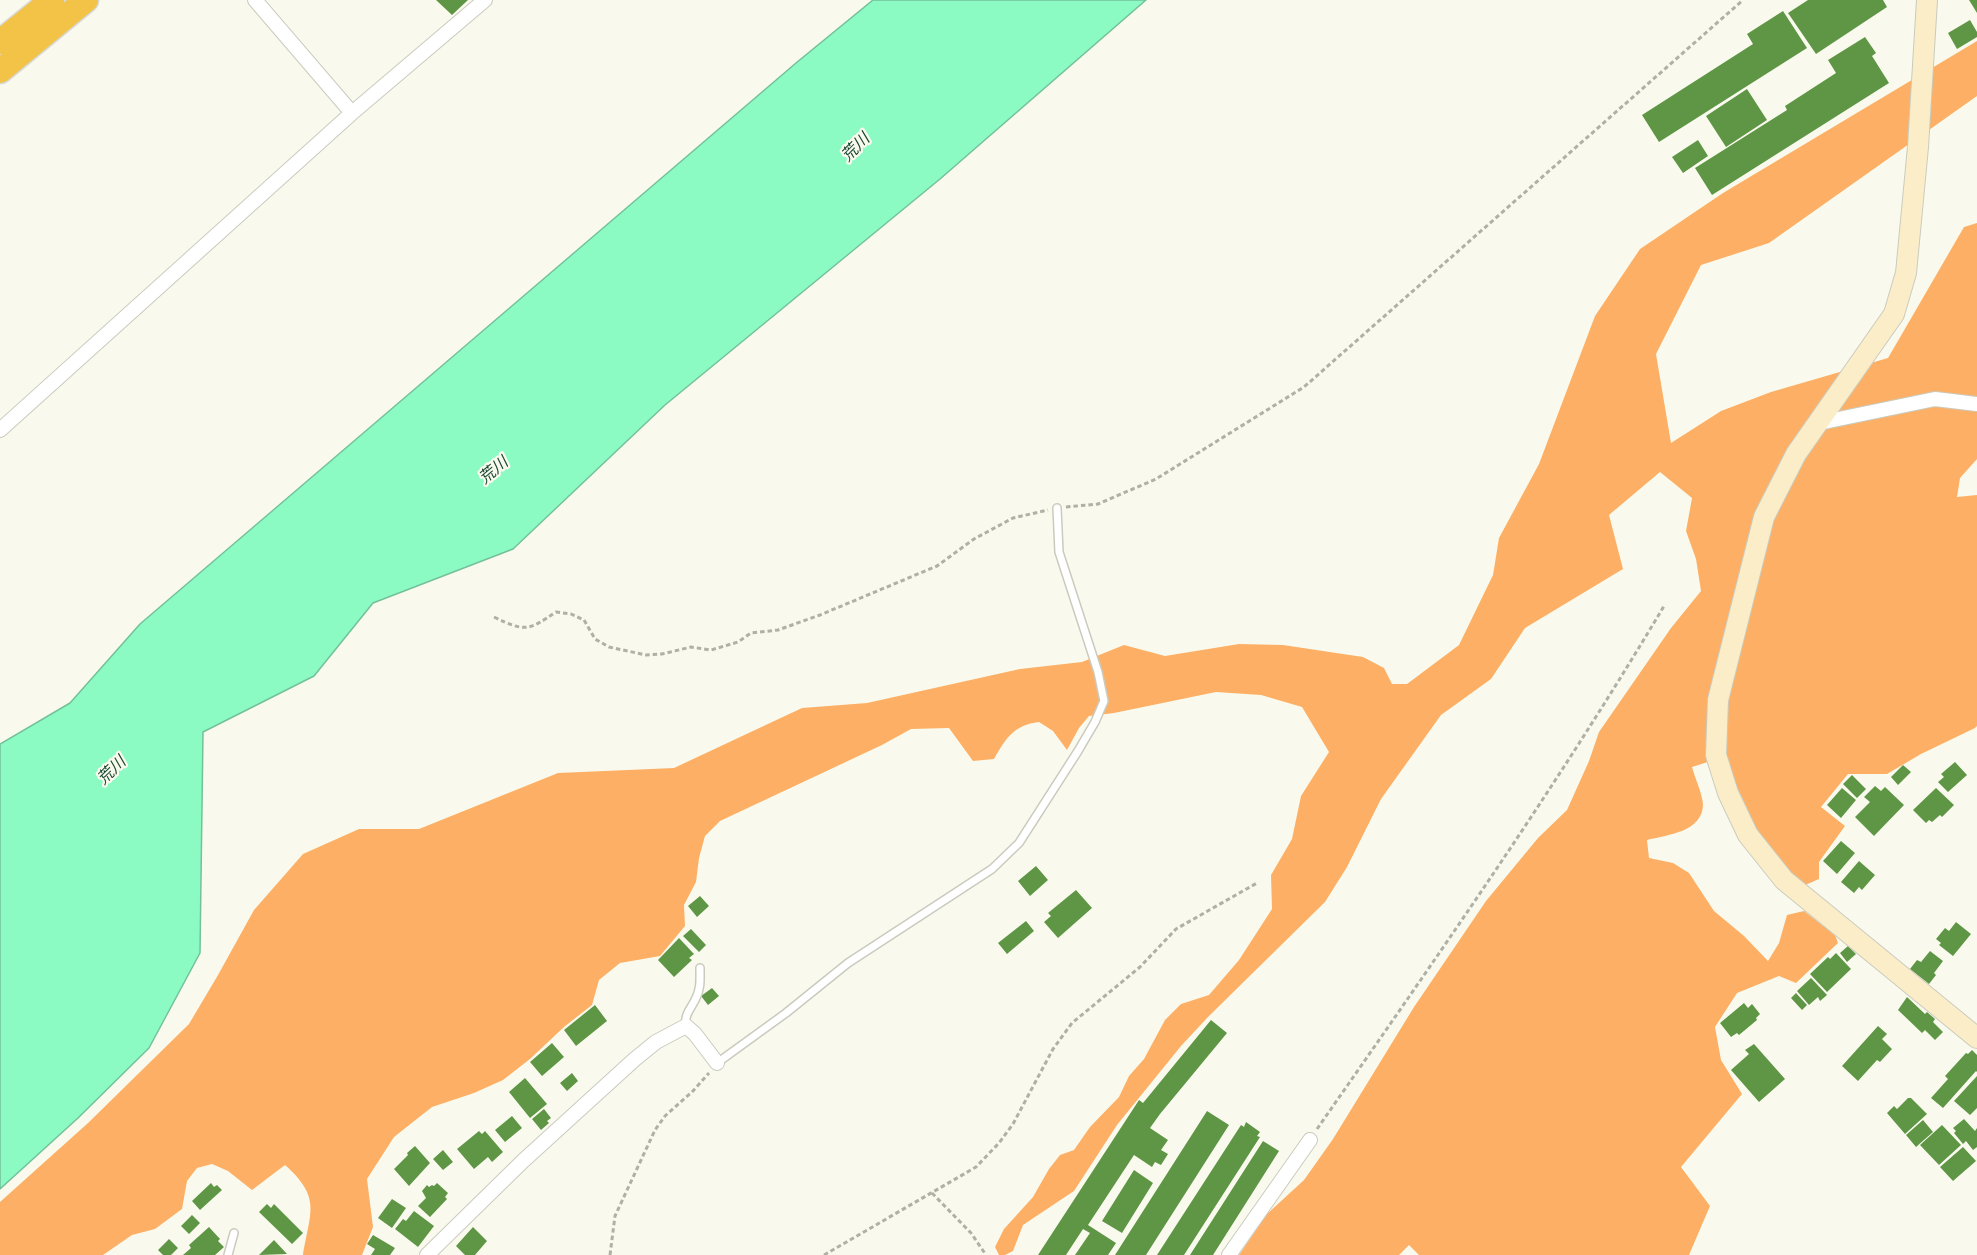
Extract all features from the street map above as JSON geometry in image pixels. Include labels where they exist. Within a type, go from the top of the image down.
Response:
[{"type":"highway","points":[[0,42],[52,0]]},
{"type":"highway","points":[[0,70],[86,0]]},
{"type":"street","points":[[255,0],[352,113]]},
{"type":"street","points":[[0,430],[352,113],[485,0]]},
{"type":"street","points":[[1927,0],[1918,147],[1906,273],[1894,314],[1796,454],[1764,517],[1718,700],[1716,755],[1728,793],[1748,835],[1784,880],[1977,1038]]},
{"type":"street","points":[[1819,423],[1935,399],[1977,404]]},
{"type":"street","points":[[427,1255],[523,1161],[656,1042],[686,1026],[717,1063]]},
{"type":"street","points":[[1229,1255],[1310,1140]]},
{"type":"lane","points":[[717,1063],[786,1013],[848,963],[992,869],[1019,843],[1078,751],[1104,701],[1098,672],[1059,552],[1057,508]]},
{"type":"lane","points":[[686,1026],[685,1017],[696,998],[701,983],[699,968]]},
{"type":"lane","points":[[228,1255],[234,1233]]},
{"type":"path","points":[[494,617],[519,628],[536,626],[556,612],[571,614],[584,620],[595,639],[609,647],[646,655],[662,654],[691,647],[711,650],[738,642],[751,633],[778,630],[820,615],[938,566],[974,539],[1013,518],[1057,508],[1098,504],[1156,479],[1304,387],[1743,0]]},
{"type":"path","points":[[1310,1140],[1485,887],[1615,688],[1664,606]]},
{"type":"path","points":[[824,1255],[976,1167],[1013,1124],[1053,1049],[1072,1023],[1140,967],[1176,929],[1257,883]]},
{"type":"path","points":[[610,1255],[615,1216],[655,1130],[665,1116],[692,1092],[717,1063]]},
{"type":"path","points":[[932,1193],[971,1233],[986,1255]]},
{"type":"shaded area","points":[[1977,41],[1977,96],[1769,243],[1701,265],[1656,354],[1671,443],[1721,411],[1771,392],[1888,358],[1964,227],[1977,223],[1977,459],[1960,478],[1957,497],[1977,495],[1977,726],[1887,774],[1848,774],[1821,807],[1845,826],[1819,862],[1819,879],[1803,886],[1758,842],[1727,762],[1711,761],[1692,767],[1703,804],[1697,821],[1682,831],[1647,840],[1649,858],[1673,863],[1689,873],[1714,911],[1744,936],[1768,961],[1779,943],[1787,915],[1804,911],[1835,935],[1838,943],[1796,983],[1779,976],[1737,993],[1715,1027],[1721,1060],[1742,1094],[1681,1167],[1710,1206],[1689,1255],[1419,1255],[1409,1245],[1399,1255],[1239,1255],[1267,1214],[1304,1180],[1333,1139],[1414,1007],[1486,901],[1538,838],[1567,810],[1599,732],[1671,628],[1701,591],[1696,559],[1686,531],[1692,498],[1660,472],[1609,515],[1623,569],[1525,628],[1491,679],[1441,715],[1381,799],[1347,867],[1325,902],[1181,1046],[1117,1125],[1074,1191],[1023,1225],[1013,1251],[1005,1255],[999,1255],[995,1247],[1004,1229],[1033,1197],[1049,1169],[1060,1155],[1074,1150],[1090,1127],[1119,1097],[1129,1076],[1144,1059],[1165,1020],[1181,1004],[1209,995],[1239,960],[1272,909],[1271,875],[1292,839],[1301,796],[1329,752],[1302,707],[1261,695],[1216,692],[1089,716],[1079,728],[1067,750],[1053,731],[1039,722],[1030,724],[1017,729],[994,759],[973,761],[949,728],[911,729],[882,745],[720,821],[705,836],[696,882],[684,905],[685,926],[660,956],[620,963],[599,980],[592,1005],[503,1080],[474,1093],[432,1107],[394,1137],[367,1179],[373,1227],[362,1255],[303,1255],[310,1216],[309,1197],[297,1177],[285,1165],[252,1190],[228,1171],[212,1164],[197,1168],[187,1181],[182,1209],[155,1229],[132,1235],[103,1255],[0,1255],[0,1202],[88,1123],[189,1024],[254,910],[303,854],[359,829],[419,829],[558,773],[674,768],[802,708],[867,703],[1020,669],[1082,662],[1124,645],[1165,656],[1239,644],[1283,645],[1363,657],[1384,668],[1392,684],[1407,684],[1459,645],[1493,575],[1499,538],[1539,464],[1595,316],[1640,249],[1723,193]]},
{"type":"water","name":"荒川","points":[[873,0],[1146,0],[940,179],[665,405],[513,549],[373,603],[314,676],[203,732],[200,953],[149,1048],[78,1118],[0,1189],[0,744],[70,703],[140,624],[796,63]]},
{"type":"building","points":[[436,0],[468,0],[452,15]]},
{"type":"building","points":[[1808,0],[1883,0],[1887,7],[1816,54],[1788,13]]},
{"type":"building","points":[[1969,0],[1977,0],[1977,13]]},
{"type":"building","points":[[1783,11],[1807,48],[1659,142],[1642,115],[1753,44],[1747,34]]},
{"type":"building","points":[[1970,20],[1977,32],[1977,37],[1957,49],[1948,33]]},
{"type":"building","points":[[1865,37],[1876,53],[1872,56],[1889,83],[1712,195],[1695,168],[1787,110],[1785,106],[1836,73],[1828,60]]},
{"type":"building","points":[[1747,89],[1767,120],[1726,147],[1706,116]]},
{"type":"building","points":[[1698,140],[1708,156],[1683,173],[1672,157]]},
{"type":"building","points":[[1955,762],[1967,775],[1948,792],[1938,782],[1944,777],[1941,774]]},
{"type":"building","points":[[1903,765],[1911,772],[1898,785],[1891,777]]},
{"type":"building","points":[[1852,775],[1866,789],[1857,798],[1843,784]]},
{"type":"building","points":[[1875,786],[1881,791],[1885,787],[1904,805],[1874,836],[1855,817],[1870,802],[1864,797]]},
{"type":"building","points":[[1842,788],[1856,800],[1841,818],[1827,805]]},
{"type":"building","points":[[1936,788],[1954,805],[1942,817],[1940,815],[1932,822],[1929,820],[1926,823],[1913,810]]},
{"type":"building","points":[[1841,841],[1855,853],[1837,874],[1823,861]]},
{"type":"building","points":[[1859,861],[1875,875],[1862,890],[1859,887],[1854,893],[1841,882]]},
{"type":"building","points":[[1036,866],[1048,880],[1030,896],[1018,881]]},
{"type":"building","points":[[1076,890],[1092,908],[1058,938],[1044,922],[1051,916],[1048,913]]},
{"type":"building","points":[[700,896],[709,906],[697,917],[688,906]]},
{"type":"building","points":[[1026,921],[1034,931],[1007,954],[998,943]]},
{"type":"building","points":[[1956,922],[1971,934],[1953,956],[1939,945],[1941,943],[1936,939],[1945,928],[1949,931]]},
{"type":"building","points":[[691,929],[706,945],[699,952],[683,936]]},
{"type":"building","points":[[679,938],[694,954],[689,958],[692,960],[674,977],[658,960]]},
{"type":"building","points":[[1848,946],[1856,954],[1847,962],[1840,953]]},
{"type":"building","points":[[1930,951],[1943,961],[1929,984],[1910,969],[1917,960],[1921,962]]},
{"type":"building","points":[[1836,953],[1851,969],[1827,992],[1810,974],[1828,957],[1830,959]]},
{"type":"building","points":[[1811,978],[1827,995],[1820,1001],[1818,997],[1809,1005],[1797,991]]},
{"type":"building","points":[[712,988],[719,996],[708,1005],[701,996]]},
{"type":"building","points":[[1796,993],[1807,1005],[1802,1010],[1791,998]]},
{"type":"building","points":[[1907,997],[1925,1014],[1927,1012],[1935,1019],[1933,1022],[1943,1032],[1935,1040],[1925,1030],[1922,1033],[1898,1010]]},
{"type":"building","points":[[1744,1003],[1748,1008],[1752,1004],[1760,1014],[1757,1020],[1739,1035],[1737,1033],[1731,1037],[1720,1023]]},
{"type":"building","points":[[595,1005],[607,1021],[576,1046],[564,1030]]},
{"type":"building","points":[[1211,1020],[1227,1033],[1150,1128],[1168,1140],[1161,1150],[1168,1154],[1161,1165],[1155,1162],[1152,1167],[1134,1155],[1088,1225],[1116,1243],[1108,1255],[1075,1255],[1090,1233],[1083,1229],[1066,1255],[1038,1255],[1139,1100],[1143,1103]]},
{"type":"building","points":[[1878,1026],[1887,1034],[1882,1039],[1892,1049],[1880,1062],[1877,1060],[1858,1081],[1842,1066]]},
{"type":"building","points":[[552,1043],[564,1057],[542,1076],[530,1062]]},
{"type":"building","points":[[1754,1044],[1785,1079],[1759,1102],[1731,1070],[1749,1054],[1745,1050]]},
{"type":"building","points":[[1972,1050],[1977,1055],[1977,1072],[1943,1108],[1931,1098],[1948,1079],[1945,1076],[1966,1053]]},
{"type":"building","points":[[572,1073],[578,1081],[567,1091],[560,1083]]},
{"type":"building","points":[[1977,1076],[1977,1108],[1970,1115],[1954,1101]]},
{"type":"building","points":[[525,1078],[547,1104],[530,1118],[509,1092]]},
{"type":"building","points":[[1908,1098],[1911,1098],[1927,1114],[1905,1134],[1887,1113],[1894,1106],[1897,1109]]},
{"type":"building","points":[[544,1109],[551,1118],[541,1130],[532,1119]]},
{"type":"building","points":[[1207,1111],[1229,1125],[1146,1255],[1115,1255]]},
{"type":"building","points":[[512,1116],[522,1128],[505,1142],[495,1130]]},
{"type":"building","points":[[1964,1119],[1975,1131],[1977,1128],[1977,1147],[1973,1150],[1966,1141],[1963,1144],[1954,1133],[1956,1131],[1953,1128]]},
{"type":"building","points":[[1923,1120],[1933,1132],[1916,1147],[1906,1135]]},
{"type":"building","points":[[1246,1122],[1260,1132],[1257,1136],[1260,1137],[1184,1255],[1157,1255],[1241,1125],[1244,1127]]},
{"type":"building","points":[[1942,1125],[1961,1145],[1939,1165],[1920,1145]]},
{"type":"building","points":[[479,1131],[482,1134],[485,1131],[503,1152],[492,1162],[488,1157],[474,1169],[457,1149]]},
{"type":"building","points":[[1263,1141],[1279,1151],[1213,1255],[1190,1255]]},
{"type":"building","points":[[415,1146],[430,1163],[409,1186],[394,1169]]},
{"type":"building","points":[[1963,1147],[1976,1161],[1953,1181],[1940,1167]]},
{"type":"building","points":[[443,1150],[453,1162],[443,1170],[433,1159]]},
{"type":"building","points":[[1134,1170],[1153,1183],[1122,1233],[1102,1221]]},
{"type":"building","points":[[211,1183],[222,1190],[200,1210],[192,1201]]},
{"type":"building","points":[[437,1183],[448,1193],[445,1197],[447,1199],[430,1217],[418,1206],[426,1198],[422,1191],[427,1185],[434,1186]]},
{"type":"building","points":[[392,1199],[406,1208],[392,1228],[378,1218]]},
{"type":"building","points":[[267,1204],[271,1208],[274,1204],[303,1233],[292,1244],[259,1212]]},
{"type":"building","points":[[414,1211],[434,1226],[418,1247],[395,1229]]},
{"type":"building","points":[[192,1215],[200,1223],[189,1234],[181,1226]]},
{"type":"building","points":[[209,1227],[224,1247],[215,1255],[183,1255],[191,1248],[189,1245]]},
{"type":"building","points":[[473,1227],[487,1241],[475,1255],[465,1255],[456,1246]]},
{"type":"building","points":[[373,1235],[395,1248],[390,1255],[371,1255],[375,1249],[367,1244]]},
{"type":"building","points":[[169,1239],[178,1248],[171,1255],[163,1255],[158,1250]]},
{"type":"building","points":[[274,1240],[287,1254],[259,1255]]}]
